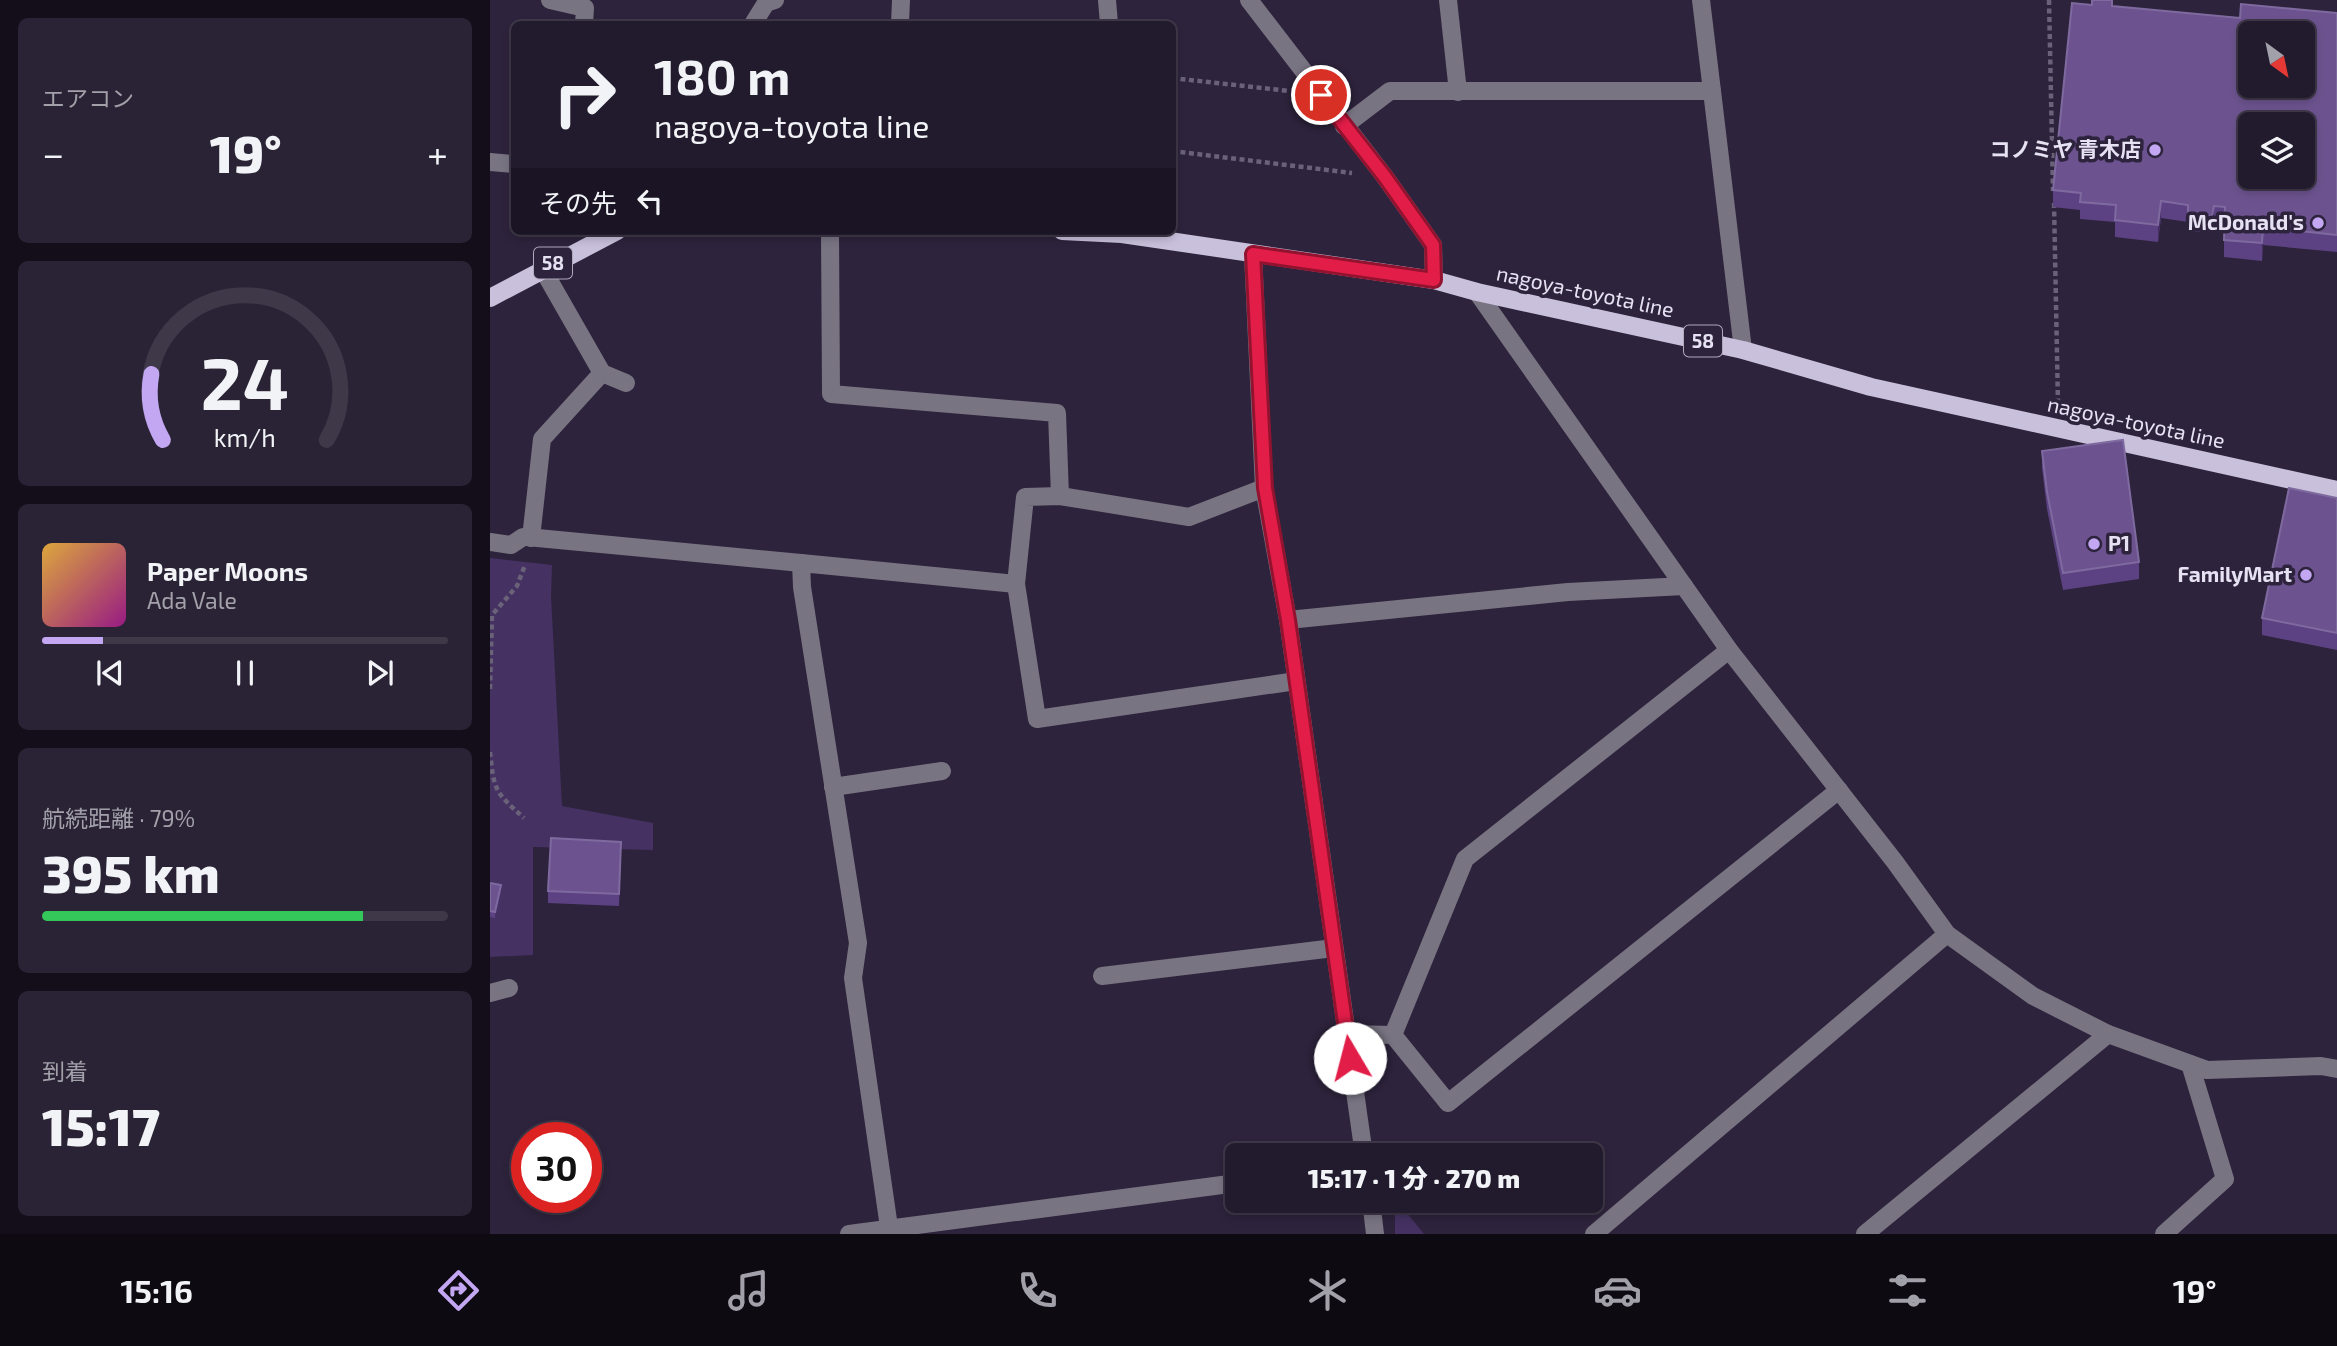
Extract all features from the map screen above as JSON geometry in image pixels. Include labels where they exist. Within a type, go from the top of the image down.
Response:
[{"type":"main road","name":"58","points":[[490,298],[542,268],[609,235]]},
{"type":"main road","name":"nagoya-toyota line","points":[[1134,235],[1434,280],[1477,292],[1743,350],[1871,387],[2337,490]]},
{"type":"street","points":[[550,0],[585,8],[584,21]]},
{"type":"street","points":[[900,21],[901,0]]},
{"type":"street","points":[[1107,0],[1109,21]]},
{"type":"street","points":[[1249,0],[1385,177],[1433,245],[1434,280]]},
{"type":"street","points":[[1448,0],[1458,92]]},
{"type":"street","points":[[1702,0],[1743,350]]},
{"type":"street","points":[[755,21],[769,1]]},
{"type":"street","points":[[1344,126],[1390,90],[1712,91]]},
{"type":"street","points":[[490,162],[511,164]]},
{"type":"street","points":[[830,235],[831,394],[1057,413],[1060,496]]},
{"type":"street","points":[[1253,254],[1265,488],[1288,620],[1362,1143]]},
{"type":"street","points":[[542,268],[602,373],[626,383]]},
{"type":"street","points":[[1477,292],[1729,650],[1895,862],[1947,934],[2033,996],[2108,1034],[2207,1070],[2322,1066],[2337,1069]]},
{"type":"street","points":[[529,538],[542,439],[602,373]]},
{"type":"street","points":[[1265,488],[1189,517],[1060,496],[1025,497],[1016,584],[1037,719],[1296,681]]},
{"type":"street","points":[[490,542],[512,545],[523,537],[1016,584]]},
{"type":"street","points":[[802,562],[802,587],[858,943],[853,978],[889,1231]]},
{"type":"street","points":[[1288,620],[1568,592],[1684,586]]},
{"type":"street","points":[[1393,1035],[1465,859],[1729,650]]},
{"type":"street","points":[[833,787],[942,771]]},
{"type":"street","points":[[1347,1034],[1393,1035],[1448,1103],[1839,790]]},
{"type":"street","points":[[1594,1234],[1947,934]]},
{"type":"street","points":[[1102,976],[1334,947]]},
{"type":"street","points":[[490,993],[509,988]]},
{"type":"street","points":[[1864,1234],[2108,1034]]},
{"type":"street","points":[[2164,1234],[2225,1179],[2190,1064]]},
{"type":"street","points":[[849,1234],[889,1231],[1225,1185]]},
{"type":"street","points":[[1373,1213],[1375,1234]]},
{"type":"path","points":[[2049,0],[2058,430]]},
{"type":"path","points":[[1176,78],[1321,95]]},
{"type":"path","points":[[1176,151],[1385,177]]},
{"type":"path","points":[[490,689],[492,615],[517,586],[525,568],[529,538]]},
{"type":"path","points":[[490,752],[493,785],[505,801],[524,818]]},
{"type":"shaded area","points":[[490,558],[552,565],[551,596],[562,806],[653,823],[653,850],[533,847],[533,955],[490,957]]},
{"type":"shaded area","points":[[1395,1213],[1407,1213],[1424,1234],[1395,1234]]},
{"type":"building","name":"コノミヤ 青木店","points":[[2092,0],[2112,0],[2112,6],[2240,18],[2241,4],[2337,13],[2337,235],[2263,227],[2262,243],[2224,240],[2225,207],[2214,206],[2212,216],[2188,214],[2188,205],[2161,201],[2158,225],[2115,220],[2116,205],[2080,202],[2081,193],[2053,190],[2072,3],[2092,5]]},
{"type":"building","name":"P1","points":[[2123,440],[2139,562],[2063,573],[2042,451]]},
{"type":"building","name":"FamilyMart","points":[[2289,488],[2337,498],[2337,633],[2262,618]]},
{"type":"building","points":[[551,838],[621,842],[619,894],[548,891]]},
{"type":"building","points":[[490,883],[501,885],[495,912],[490,911]]},
{"type":"place","name":"コノミヤ 青木店","points":[[2155,150]]},
{"type":"place","name":"McDonald's","points":[[2318,223]]},
{"type":"place","name":"P1","points":[[2094,544]]},
{"type":"place","name":"FamilyMart","points":[[2306,575]]},
{"type":"route","points":[[1321,95],[1385,177],[1433,245],[1434,280],[1253,254],[1265,488],[1288,620],[1350,1058]]}]
